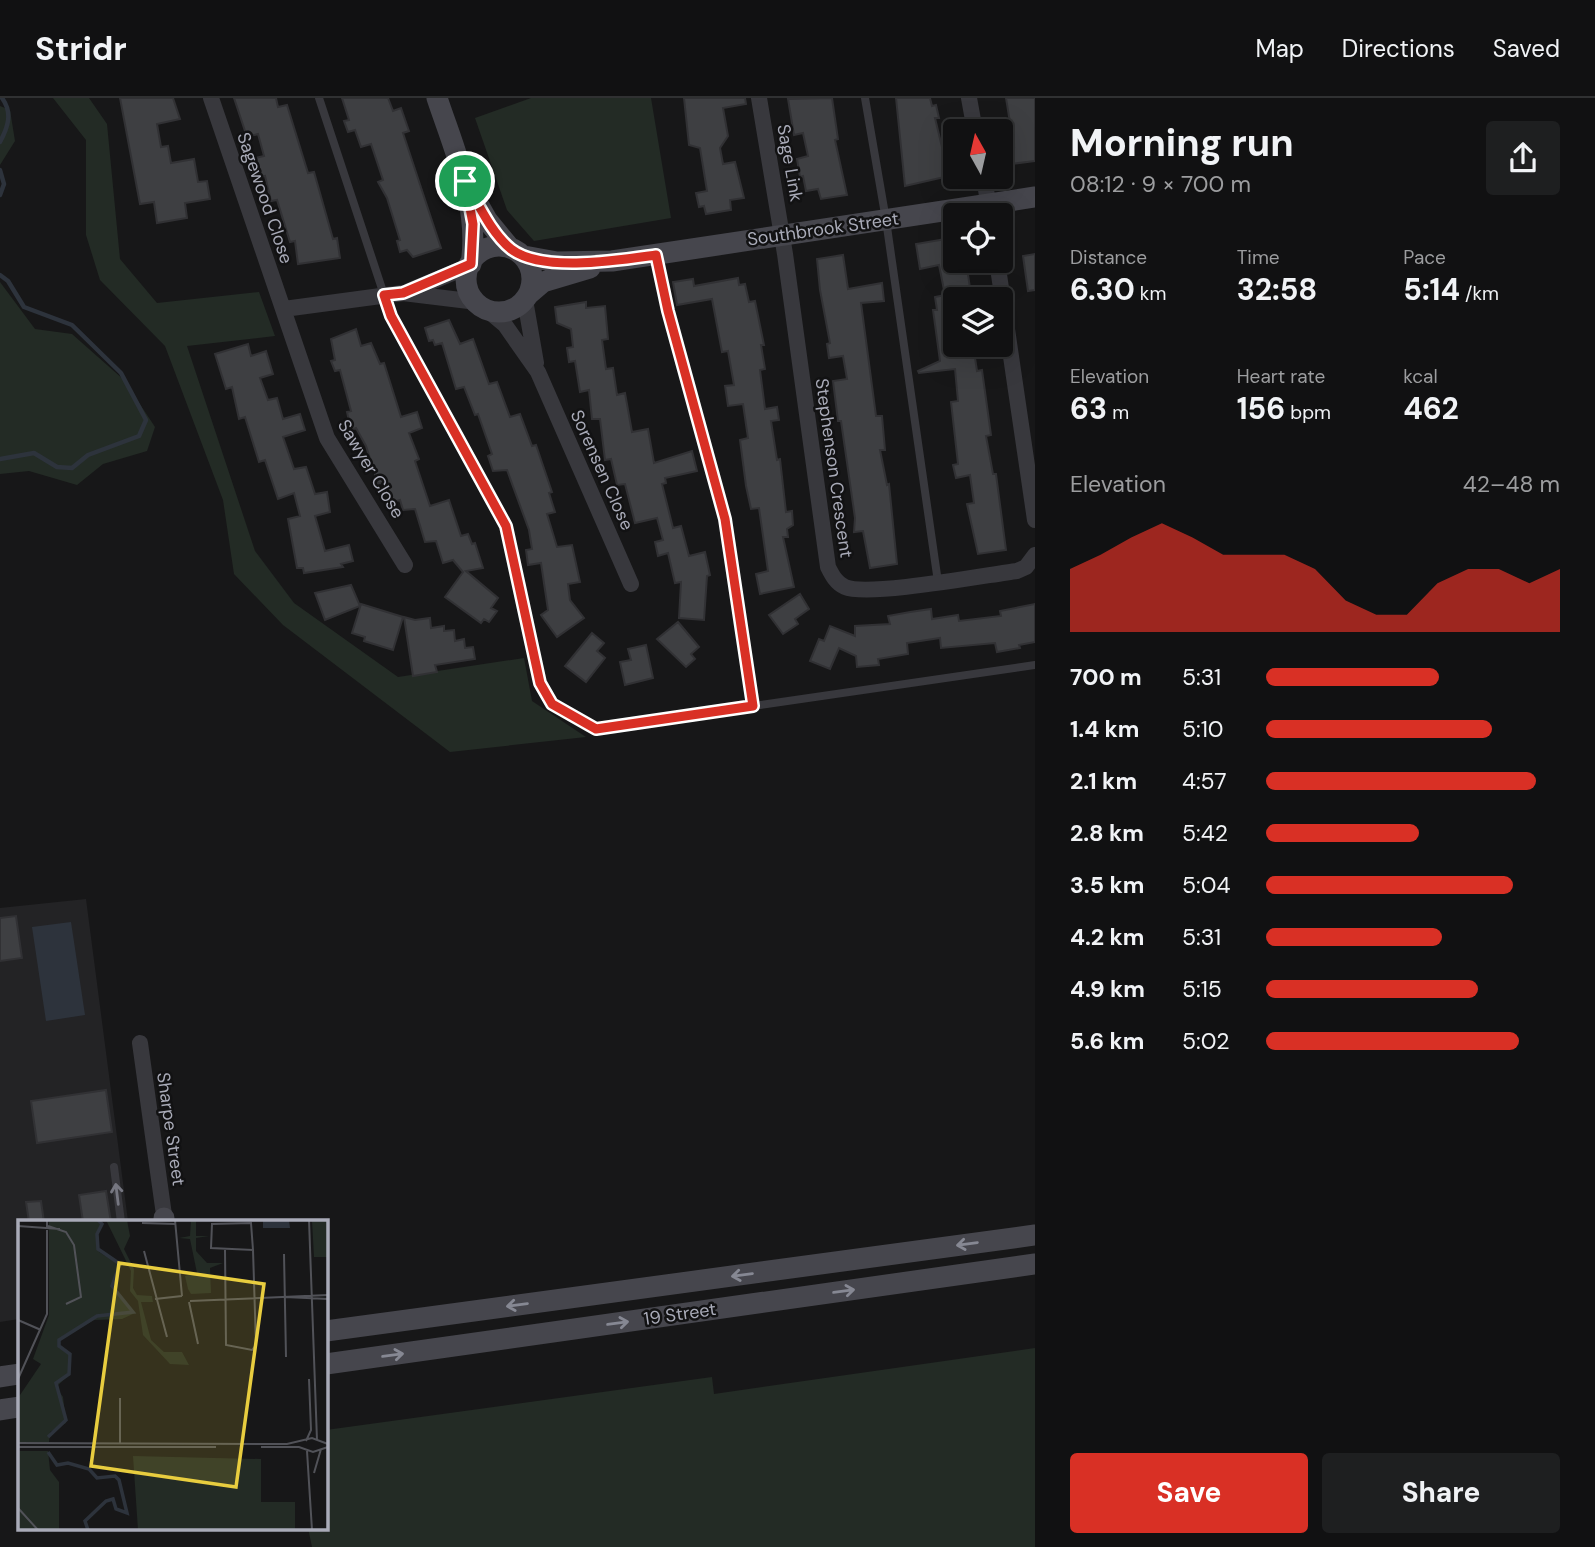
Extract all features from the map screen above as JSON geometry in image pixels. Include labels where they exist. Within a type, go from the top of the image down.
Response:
[{"type":"main road","points":[[437,98],[465,181],[473,224],[466,282],[482,306],[509,310],[527,297],[532,274],[517,252],[487,219],[465,181]]},
{"type":"main road","name":"Southbrook Street","points":[[1013,203],[1035,197]]},
{"type":"main road","name":"Southbrook Street","points":[[517,252],[557,262],[612,261],[886,220],[943,214]]},
{"type":"main road","points":[[470,265],[483,250],[498,246],[517,252]]},
{"type":"main road","name":"Southbrook Street","points":[[527,297],[543,282],[612,261]]},
{"type":"main road","name":"19 Street","points":[[327,1332],[1035,1235]]},
{"type":"main road","name":"19 Street","points":[[327,1364],[1035,1264]]},
{"type":"main road","points":[[0,1377],[18,1374]]},
{"type":"main road","points":[[0,1410],[18,1407]]},
{"type":"street","name":"Sagewood Close","points":[[211,98],[284,309]]},
{"type":"street","name":"Sage Link","points":[[759,98],[782,235]]},
{"type":"street","points":[[969,98],[973,119]]},
{"type":"street","name":"Stephenson Crescent","points":[[782,235],[828,567],[834,579],[845,587],[859,590],[938,582],[1017,570],[1026,567],[1035,555]]},
{"type":"street","points":[[403,293],[470,265]]},
{"type":"street","points":[[999,273],[1035,520]]},
{"type":"street","points":[[284,309],[403,293],[482,306]]},
{"type":"street","name":"Sorensen Close","points":[[527,297],[538,372]]},
{"type":"street","name":"Sorensen Close","points":[[482,306],[505,325],[538,372],[631,584]]},
{"type":"street","name":"Sawyer Close","points":[[284,309],[327,438],[405,565]]},
{"type":"street","name":"Sharpe Street","points":[[140,1042],[164,1220]]},
{"type":"lane","points":[[319,98],[391,316],[506,526],[540,683],[552,704],[596,729],[1035,665]]},
{"type":"lane","points":[[865,98],[886,220],[938,582]]},
{"type":"lane","points":[[656,255],[668,311],[725,519],[753,706]]},
{"type":"lane","points":[[114,1167],[121,1220]]},
{"type":"shaded area","points":[[53,98],[89,98],[107,124],[120,259],[157,303],[259,292],[275,336],[187,346],[255,551],[294,603],[398,677],[524,658],[532,701],[586,737],[450,752],[283,625],[234,574],[223,500],[165,346],[100,280],[86,235],[86,140]]},
{"type":"shaded area","points":[[531,98],[651,98],[671,218],[534,241],[507,210],[475,118]]},
{"type":"shaded area","points":[[0,106],[10,110],[15,141],[0,165]]},
{"type":"shaded area","points":[[0,282],[35,329],[72,334],[124,380],[155,427],[147,451],[103,464],[77,485],[29,471],[0,474]]},
{"type":"shaded area","points":[[86,899],[128,1220],[18,1220],[18,1319],[0,1322],[0,908]]},
{"type":"shaded area","points":[[71,922],[85,1015],[46,1021],[32,927]]},
{"type":"shaded area","points":[[1035,1348],[1035,1547],[312,1547],[308,1530],[327,1530],[327,1430],[712,1377],[714,1394]]},
{"type":"building","points":[[120,98],[173,98],[180,119],[157,124],[161,147],[168,146],[171,163],[194,159],[198,182],[207,181],[210,199],[185,203],[187,218],[157,223],[154,202],[140,204]]},
{"type":"building","points":[[234,98],[276,98],[278,107],[287,105],[308,173],[314,172],[333,239],[337,238],[340,258],[298,264],[295,241],[290,242],[277,200],[271,201],[265,176],[260,177],[255,158],[264,156],[258,134],[247,137]]},
{"type":"building","points":[[342,98],[388,98],[393,111],[401,108],[409,131],[403,133],[441,248],[413,257],[407,250],[400,252],[397,241],[400,240],[387,198],[378,182],[383,180],[371,144],[361,147],[355,130],[348,132],[344,121],[349,120]]},
{"type":"building","points":[[684,98],[745,98],[746,104],[723,108],[728,136],[720,148],[723,164],[735,162],[744,198],[730,200],[731,210],[706,214],[704,206],[699,207],[696,193],[707,191],[700,148],[689,145]]},
{"type":"building","points":[[832,98],[838,139],[835,140],[847,195],[821,199],[818,189],[806,191],[803,176],[800,177],[797,159],[808,156],[803,133],[794,135],[788,99]]},
{"type":"building","points":[[896,98],[930,98],[932,106],[936,105],[939,118],[935,118],[943,151],[943,177],[905,186]]},
{"type":"building","points":[[1006,98],[1035,98],[1035,161],[1013,164],[1013,119],[1009,119]]},
{"type":"building","points":[[943,240],[943,273],[968,273],[970,287],[943,287],[939,265],[920,269],[916,244]]},
{"type":"building","points":[[1035,254],[1035,290],[1028,291],[1023,256]]},
{"type":"building","points":[[843,255],[848,289],[882,283],[884,301],[861,303],[876,416],[882,416],[885,450],[880,450],[887,485],[889,484],[897,564],[870,568],[863,531],[854,532],[855,518],[833,381],[847,379],[843,356],[829,358],[827,344],[830,343],[817,259]]},
{"type":"building","points":[[738,278],[739,285],[745,284],[749,302],[755,301],[764,345],[761,345],[765,369],[760,370],[765,409],[777,407],[779,420],[771,421],[777,460],[780,459],[786,512],[792,511],[793,525],[787,529],[788,537],[783,537],[794,587],[760,594],[756,574],[768,571],[759,508],[751,509],[746,486],[740,440],[748,438],[743,404],[728,406],[725,386],[734,385],[728,351],[722,352],[712,299],[677,305],[673,282],[693,279],[694,286]]},
{"type":"building","points":[[943,295],[943,357],[975,357],[977,371],[982,370],[991,435],[986,436],[993,474],[996,474],[1006,550],[978,554],[967,504],[974,503],[970,475],[956,478],[953,465],[958,464],[951,402],[958,401],[955,369],[918,371],[940,361],[933,310],[937,310],[935,297]]},
{"type":"building","points":[[586,302],[586,308],[605,306],[608,339],[602,340],[606,369],[613,368],[617,395],[625,393],[632,432],[648,429],[654,463],[692,451],[697,471],[665,478],[666,483],[662,484],[673,528],[681,526],[689,556],[705,552],[710,575],[707,576],[704,620],[679,618],[681,582],[675,583],[668,553],[658,556],[655,542],[663,540],[657,518],[635,523],[625,484],[617,485],[611,459],[605,460],[600,419],[592,419],[589,390],[580,392],[575,361],[569,362],[567,348],[573,347],[571,329],[557,323],[555,307]]},
{"type":"building","points":[[449,320],[460,344],[473,339],[489,384],[497,382],[510,417],[520,414],[532,446],[536,445],[552,492],[549,493],[555,512],[547,514],[557,547],[572,545],[580,582],[568,584],[570,600],[584,618],[557,637],[541,615],[548,610],[541,563],[528,565],[526,550],[532,549],[529,530],[507,470],[493,471],[488,456],[492,454],[478,414],[475,415],[464,387],[456,389],[442,343],[435,345],[433,340],[429,341],[425,328]]},
{"type":"building","points":[[356,329],[361,346],[371,343],[380,364],[384,363],[401,417],[417,412],[422,428],[409,433],[419,459],[415,461],[430,506],[449,500],[461,536],[468,534],[472,544],[475,543],[483,568],[466,571],[498,598],[491,608],[497,611],[489,622],[484,619],[481,623],[445,597],[463,572],[453,560],[443,563],[436,541],[425,542],[415,509],[403,510],[400,500],[389,503],[384,482],[378,484],[366,446],[356,428],[351,430],[347,412],[351,411],[340,370],[335,371],[331,361],[335,360],[331,339]]},
{"type":"building","points":[[248,344],[251,356],[266,351],[273,374],[260,378],[268,400],[277,398],[283,419],[300,414],[305,430],[283,437],[294,469],[306,467],[315,494],[327,492],[330,512],[315,516],[325,551],[349,545],[353,561],[341,564],[343,567],[304,573],[303,568],[297,568],[288,519],[300,516],[294,493],[278,499],[265,460],[259,462],[245,417],[239,419],[232,387],[226,389],[215,354]]},
{"type":"building","points":[[351,585],[360,606],[325,620],[315,593]]},
{"type":"building","points":[[800,594],[809,609],[795,619],[798,624],[783,634],[769,615]]},
{"type":"building","points":[[361,604],[403,617],[393,650],[364,641],[365,637],[352,633]]},
{"type":"building","points":[[1035,604],[1035,642],[1019,645],[1020,648],[997,652],[995,643],[941,648],[940,638],[907,643],[908,654],[878,659],[879,665],[857,667],[856,656],[839,648],[830,669],[810,661],[819,639],[824,641],[830,626],[855,636],[855,626],[890,624],[888,616],[910,612],[931,609],[932,619],[958,615],[959,621],[1001,616],[1000,611]]},
{"type":"building","points":[[404,617],[415,620],[430,618],[431,628],[444,626],[444,631],[454,630],[455,641],[464,639],[465,648],[473,647],[475,659],[435,665],[437,672],[413,676]]},
{"type":"building","points":[[678,622],[699,647],[691,654],[695,659],[686,667],[657,639]]},
{"type":"building","points":[[592,633],[604,643],[597,651],[605,658],[586,682],[565,666]]},
{"type":"building","points":[[646,645],[653,678],[625,685],[620,662],[631,660],[628,649]]},
{"type":"building","points":[[16,916],[22,958],[0,961],[0,918]]},
{"type":"building","points":[[106,1090],[112,1132],[37,1143],[31,1101]]},
{"type":"building","points":[[106,1191],[111,1220],[83,1220],[79,1195]]},
{"type":"building","points":[[41,1201],[44,1220],[29,1220],[26,1202]]},
{"type":"waterway","points":[[0,142],[8,120],[2,98]]},
{"type":"waterway","points":[[0,170],[4,184],[0,195]]},
{"type":"waterway","points":[[0,275],[8,281],[24,307],[72,325],[121,373],[146,420],[139,436],[88,455],[72,468],[57,467],[34,453],[0,459]]},
{"type":"route","points":[[465,181],[487,219],[510,248],[524,256],[557,262],[612,261],[656,255],[668,311],[725,519],[753,706],[596,729],[552,704],[540,683],[506,526],[391,316],[384,295],[403,293],[471,264],[473,224],[465,181]]}]
